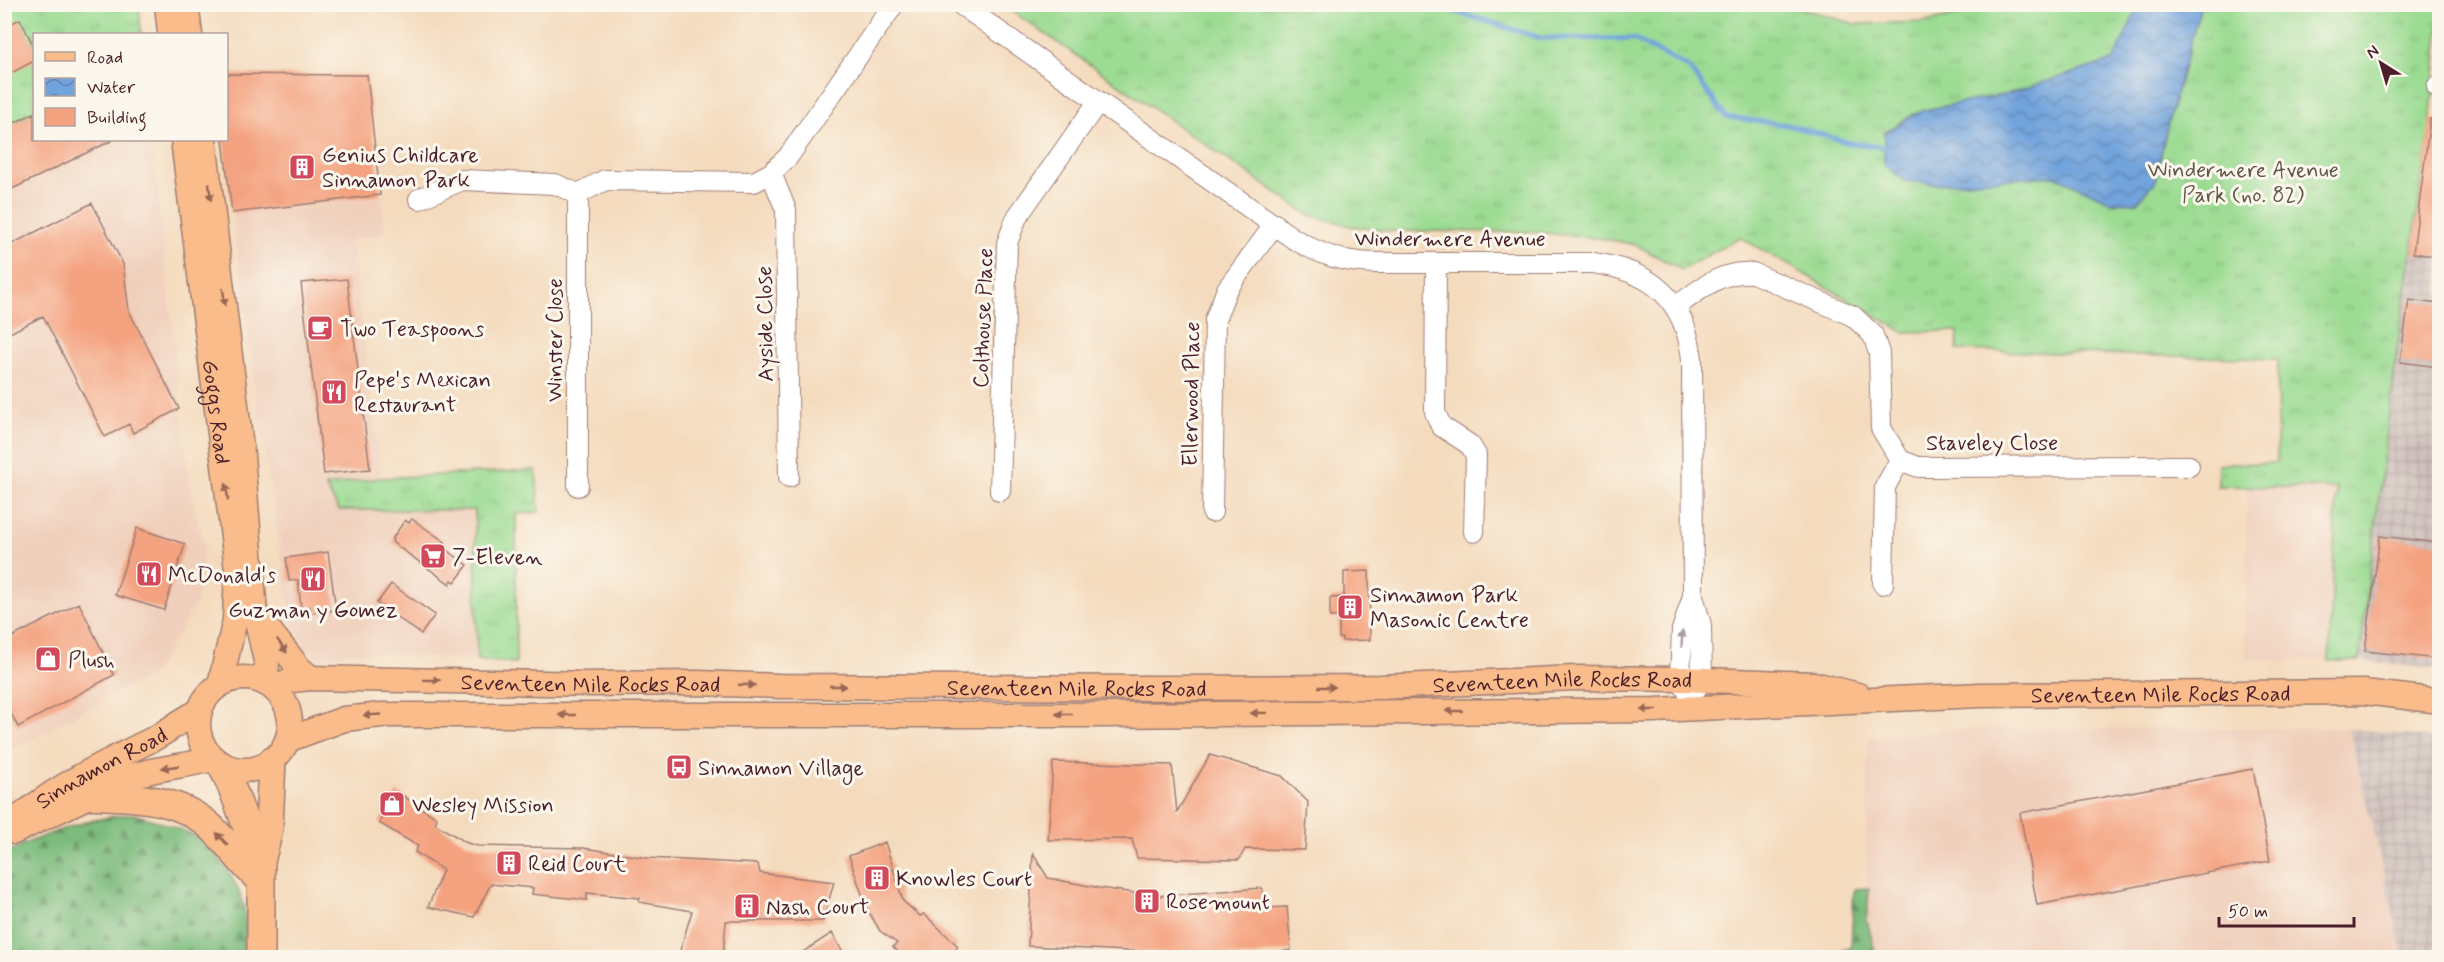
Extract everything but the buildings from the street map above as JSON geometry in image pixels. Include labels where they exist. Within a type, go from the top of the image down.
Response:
[{"type":"highway","points":[[261,957],[261,872],[279,751]]},
{"type":"highway","points":[[217,762],[239,800],[247,835],[261,872]]},
{"type":"highway","points":[[87,795],[139,796],[186,811],[210,826],[244,867],[261,872]]},
{"type":"main road","points":[[167,4],[170,33]]},
{"type":"main road","points":[[186,4],[190,33]]},
{"type":"main road","name":"Goggs Road","points":[[183,141],[237,569],[235,620],[220,684]]},
{"type":"main road","name":"Goggs Road","points":[[204,141],[242,454],[255,613],[267,665],[268,685]]},
{"type":"main road","points":[[255,613],[299,668],[311,678]]},
{"type":"main road","points":[[250,678],[268,685],[282,698],[288,711],[290,726],[279,751],[260,768],[234,770],[217,762],[204,749],[197,723],[200,711],[211,691],[220,684],[235,679],[250,678]]},
{"type":"main road","name":"Seventeen Mile Rocks Road","points":[[268,685],[311,678],[780,686],[1380,687],[1574,678],[1813,704],[1980,695],[2364,692],[2439,701]]},
{"type":"main road","name":"Seventeen Mile Rocks Road","points":[[279,751],[344,719],[382,715],[1107,715],[1814,684],[1881,701]]},
{"type":"main road","name":"Sinnamon Road","points":[[4,830],[42,799],[77,777],[150,741],[200,711]]},
{"type":"main road","name":"Sinnamon Road","points":[[4,836],[35,824],[87,795],[146,771],[217,762]]},
{"type":"street","points":[[419,199],[462,180],[555,184],[578,194],[605,180],[754,182],[771,173],[788,158],[894,4]]},
{"type":"street","name":"Windermere Avenue","points":[[960,4],[1313,250],[1342,261],[1436,264],[1575,262],[1610,265],[1639,275],[1655,284],[1676,307],[1687,330],[1692,359],[1693,596],[1682,630],[1691,691]]},
{"type":"street","name":"Colthouse Place","points":[[999,491],[1007,243],[1017,217],[1098,102]]},
{"type":"street","name":"Ayside Close","points":[[771,173],[786,210],[789,477]]},
{"type":"street","name":"Winster Close","points":[[578,194],[578,486]]},
{"type":"street","name":"Ellerwood Place","points":[[1212,512],[1215,320],[1227,289],[1275,224]]},
{"type":"street","points":[[1436,264],[1435,412],[1441,426],[1470,445],[1476,455],[1474,532]]},
{"type":"street","name":"Staveley Close","points":[[1676,307],[1721,276],[1743,272],[1753,273],[1853,316],[1873,335],[1879,353],[1881,428],[1900,460],[1918,467],[2189,466]]},
{"type":"street","points":[[1883,584],[1885,487],[1900,460]]},
{"type":"shaded area","points":[[228,74],[367,75],[386,234],[351,239],[381,478],[325,487],[339,510],[475,510],[477,660],[348,652],[333,657],[316,657],[307,650],[292,625],[260,424],[223,141],[228,141]]},
{"type":"shaded area","points":[[33,114],[33,141],[152,141],[190,490],[205,549],[197,602],[155,672],[5,754],[4,128]]},
{"type":"shaded area","points":[[2430,125],[2439,126],[2439,669],[2359,661],[2396,358]]},
{"type":"shaded area","points":[[2247,485],[2337,488],[2329,661],[2245,660]]},
{"type":"shaded area","points":[[2349,728],[2404,957],[1870,957],[1866,881],[1868,738],[1956,729]]},
{"type":"shaded area","points":[[2349,728],[2439,739],[2439,957],[2404,957]]},
{"type":"green space","points":[[13,4],[139,5],[141,33],[33,33],[33,114],[5,128],[5,9]]},
{"type":"green space","name":"Windermere Avenue Park (no. 82)","points":[[1786,4],[1855,24],[1925,22],[1995,8],[1996,4],[2439,5],[2439,32],[2430,125],[2396,358],[2359,661],[2329,661],[2337,488],[2218,486],[2218,464],[2277,463],[2278,359],[1957,350],[1958,331],[1904,332],[1740,237],[1682,270],[1636,245],[1607,239],[1533,232],[1394,231],[1354,227],[1307,214],[1003,5]]},
{"type":"green space","points":[[536,470],[539,512],[516,514],[516,663],[477,660],[475,510],[339,510],[325,486],[381,478]]},
{"type":"green space","points":[[134,814],[191,834],[217,856],[237,886],[244,907],[245,932],[241,957],[5,957],[5,853],[35,839],[68,828],[101,819]]},
{"type":"green space","points":[[1869,888],[1867,920],[1876,957],[1827,957],[1834,952],[1851,948],[1854,889]]},
{"type":"water","points":[[2139,4],[2201,5],[2168,123],[2155,182],[2136,203],[2111,202],[2055,176],[1935,184],[1905,181],[1884,165],[1884,133],[1919,111],[2007,94],[2114,60]]},
{"type":"waterway","points":[[1438,4],[1443,8],[1541,38],[1634,39],[1689,68],[1726,117],[1788,125],[1850,143],[1890,148]]},
{"type":"place","name":"Genius Childcare Sinnamon Park","points":[[302,167]]},
{"type":"place","name":"Two Teaspoons","points":[[320,328]]},
{"type":"place","name":"Pepe's Mexican Restaurant","points":[[334,392]]},
{"type":"place","name":"7-Eleven","points":[[433,556]]},
{"type":"place","name":"McDonald's","points":[[149,574]]},
{"type":"place","name":"Guzman y Gomez","points":[[313,579]]},
{"type":"place","name":"Sinnamon Park Masonic Centre","points":[[1350,607]]},
{"type":"place","name":"Plush","points":[[48,659]]},
{"type":"place","name":"Sinnamon Village","points":[[679,767]]},
{"type":"place","name":"Wesley Mission","points":[[392,804]]},
{"type":"place","name":"Reid Court","points":[[509,863]]},
{"type":"place","name":"Knowles Court","points":[[877,878]]},
{"type":"place","name":"Rosemount","points":[[1147,901]]},
{"type":"place","name":"Nash Court","points":[[747,906]]}]
